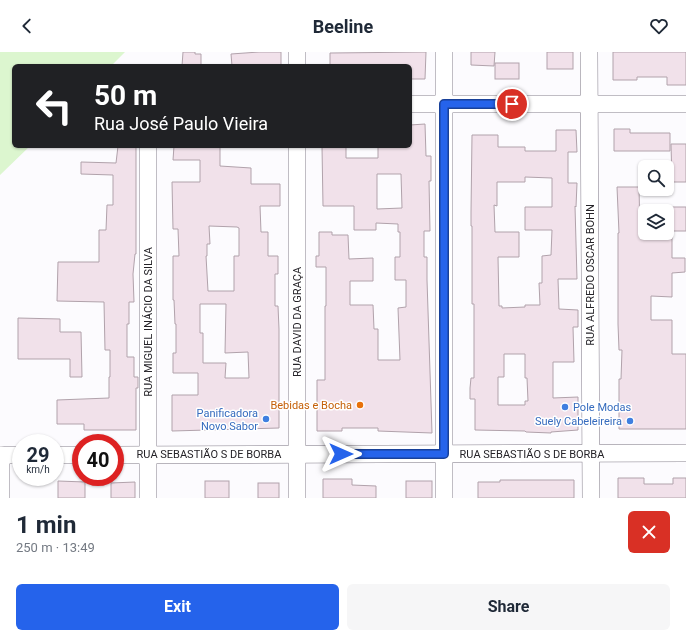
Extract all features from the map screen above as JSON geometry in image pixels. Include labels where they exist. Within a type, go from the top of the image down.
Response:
[{"type":"street","points":[[298,52],[298,64]]},
{"type":"street","points":[[444,52],[444,498]]},
{"type":"street","name":"RUA ALFREDO OSCAR BOHN","points":[[589,52],[591,498]]},
{"type":"street","points":[[412,104],[686,104]]},
{"type":"street","name":"RUA MIGUEL INÁCIO DA SILVA","points":[[148,148],[148,498]]},
{"type":"street","name":"RUA DAVID DA GRAÇA","points":[[297,148],[297,498]]},
{"type":"street","name":"RUA SEBASTIÃO S DE BORBA","points":[[124,455],[686,453]]},
{"type":"street","points":[[1,498],[1,455],[12,455]]},
{"type":"green space","points":[[0,52],[125,52],[113,64],[12,64],[12,148],[28,148],[0,175]]},
{"type":"building","points":[[183,52],[195,52],[195,54],[201,54],[201,64],[182,64]]},
{"type":"building","points":[[281,52],[281,64],[232,64],[231,54]]},
{"type":"building","points":[[426,52],[425,79],[412,79],[412,64],[330,64],[330,53]]},
{"type":"building","points":[[471,52],[495,52],[494,66],[471,65]]},
{"type":"building","points":[[547,52],[573,52],[573,69],[547,69]]},
{"type":"building","points":[[613,52],[686,52],[686,85],[667,85],[667,77],[637,77],[637,80],[613,80]]},
{"type":"building","points":[[495,63],[519,63],[519,79],[495,79]]},
{"type":"building","points":[[425,124],[426,156],[431,156],[431,181],[429,181],[430,231],[424,231],[424,257],[427,257],[432,433],[378,431],[378,428],[342,428],[342,431],[317,431],[317,380],[325,380],[326,306],[326,267],[316,267],[316,256],[319,256],[319,232],[332,232],[332,235],[348,235],[349,259],[373,258],[373,281],[350,281],[350,305],[373,305],[374,329],[378,329],[378,360],[400,360],[398,308],[406,307],[406,280],[395,280],[395,257],[400,257],[400,232],[398,232],[398,224],[376,223],[376,230],[354,230],[354,206],[323,206],[322,148],[346,148],[346,158],[378,158],[378,148],[412,148],[412,125]],"holes":[[[377,174],[401,174],[402,208],[377,209]]]},
{"type":"building","points":[[614,129],[630,129],[630,133],[670,133],[670,151],[614,151]]},
{"type":"building","points":[[556,130],[576,130],[577,152],[568,152],[568,183],[577,183],[576,207],[575,206],[577,279],[558,279],[559,309],[578,310],[578,327],[573,327],[574,362],[553,362],[553,398],[578,397],[578,430],[551,433],[475,430],[475,399],[470,399],[471,378],[474,378],[474,304],[472,304],[471,226],[472,135],[498,135],[498,147],[525,147],[525,151],[556,151]],"holes":[[[525,177],[552,178],[552,207],[525,207],[525,230],[552,230],[551,255],[542,256],[542,283],[539,283],[540,305],[502,308],[502,306],[499,306],[498,257],[519,257],[519,232],[495,232],[494,205],[497,206],[497,182],[525,182]],[[504,354],[525,354],[525,378],[527,378],[528,401],[525,401],[525,405],[498,405],[498,377],[504,377]]]},
{"type":"building","points":[[671,144],[686,144],[686,182],[674,182],[674,160],[671,160]]},
{"type":"building","points":[[118,148],[136,148],[136,254],[133,274],[134,302],[129,302],[127,357],[134,357],[134,377],[138,377],[138,388],[136,388],[136,430],[84,430],[84,424],[57,424],[57,400],[109,398],[110,350],[105,350],[104,302],[57,301],[58,262],[99,262],[99,230],[106,230],[107,205],[113,205],[113,175],[81,174],[81,162],[116,163]]},
{"type":"building","points":[[174,148],[220,148],[220,166],[251,168],[251,184],[280,184],[280,206],[260,206],[261,232],[268,232],[268,256],[278,256],[278,274],[275,274],[275,306],[278,306],[279,329],[279,428],[172,431],[172,395],[198,395],[198,373],[173,373],[173,353],[176,353],[176,324],[173,300],[173,256],[179,256],[178,229],[173,229],[172,182],[200,182],[200,160],[173,160]],"holes":[[[209,226],[239,228],[239,256],[234,256],[234,291],[208,291],[206,256],[207,244],[210,244]],[[200,304],[226,304],[225,353],[248,352],[249,378],[225,378],[226,363],[203,363],[203,333],[200,333]]]},
{"type":"building","points":[[617,187],[638,187],[639,204],[638,204],[638,240],[672,240],[672,258],[685,258],[685,272],[672,273],[672,297],[651,296],[651,320],[672,320],[672,354],[686,354],[686,429],[619,429],[619,379],[621,379],[622,350],[619,350],[618,324],[619,233]]},
{"type":"building","points":[[674,207],[686,207],[686,231],[674,231]]},
{"type":"building","points":[[18,318],[60,319],[60,332],[81,332],[82,377],[70,377],[70,359],[18,359]]},
{"type":"building","points":[[618,478],[644,478],[644,484],[673,484],[673,478],[686,478],[686,498],[618,498]]},
{"type":"building","points":[[323,479],[352,479],[352,485],[376,486],[376,498],[323,498]]},
{"type":"building","points":[[500,480],[574,480],[574,498],[478,498],[478,482],[500,482]]},
{"type":"building","points":[[64,481],[72,482],[72,486],[85,486],[85,498],[58,498],[58,486],[64,486]]},
{"type":"building","points":[[205,481],[229,481],[229,498],[205,498]]},
{"type":"building","points":[[406,481],[432,481],[432,498],[406,498]]},
{"type":"building","points":[[124,482],[135,482],[135,498],[111,498],[111,486],[124,486]]},
{"type":"building","points":[[258,483],[279,483],[279,498],[258,498]]},
{"type":"place","name":"Bebidas e Bocha","points":[[360,405]]},
{"type":"place","name":"Pole Modas","points":[[565,407]]},
{"type":"place","name":"Panificadora Novo Sabor","points":[[266,419]]},
{"type":"place","name":"Suely Cabeleireira","points":[[630,421]]},
{"type":"route","points":[[341,454],[444,454],[444,104],[512,104]]}]
